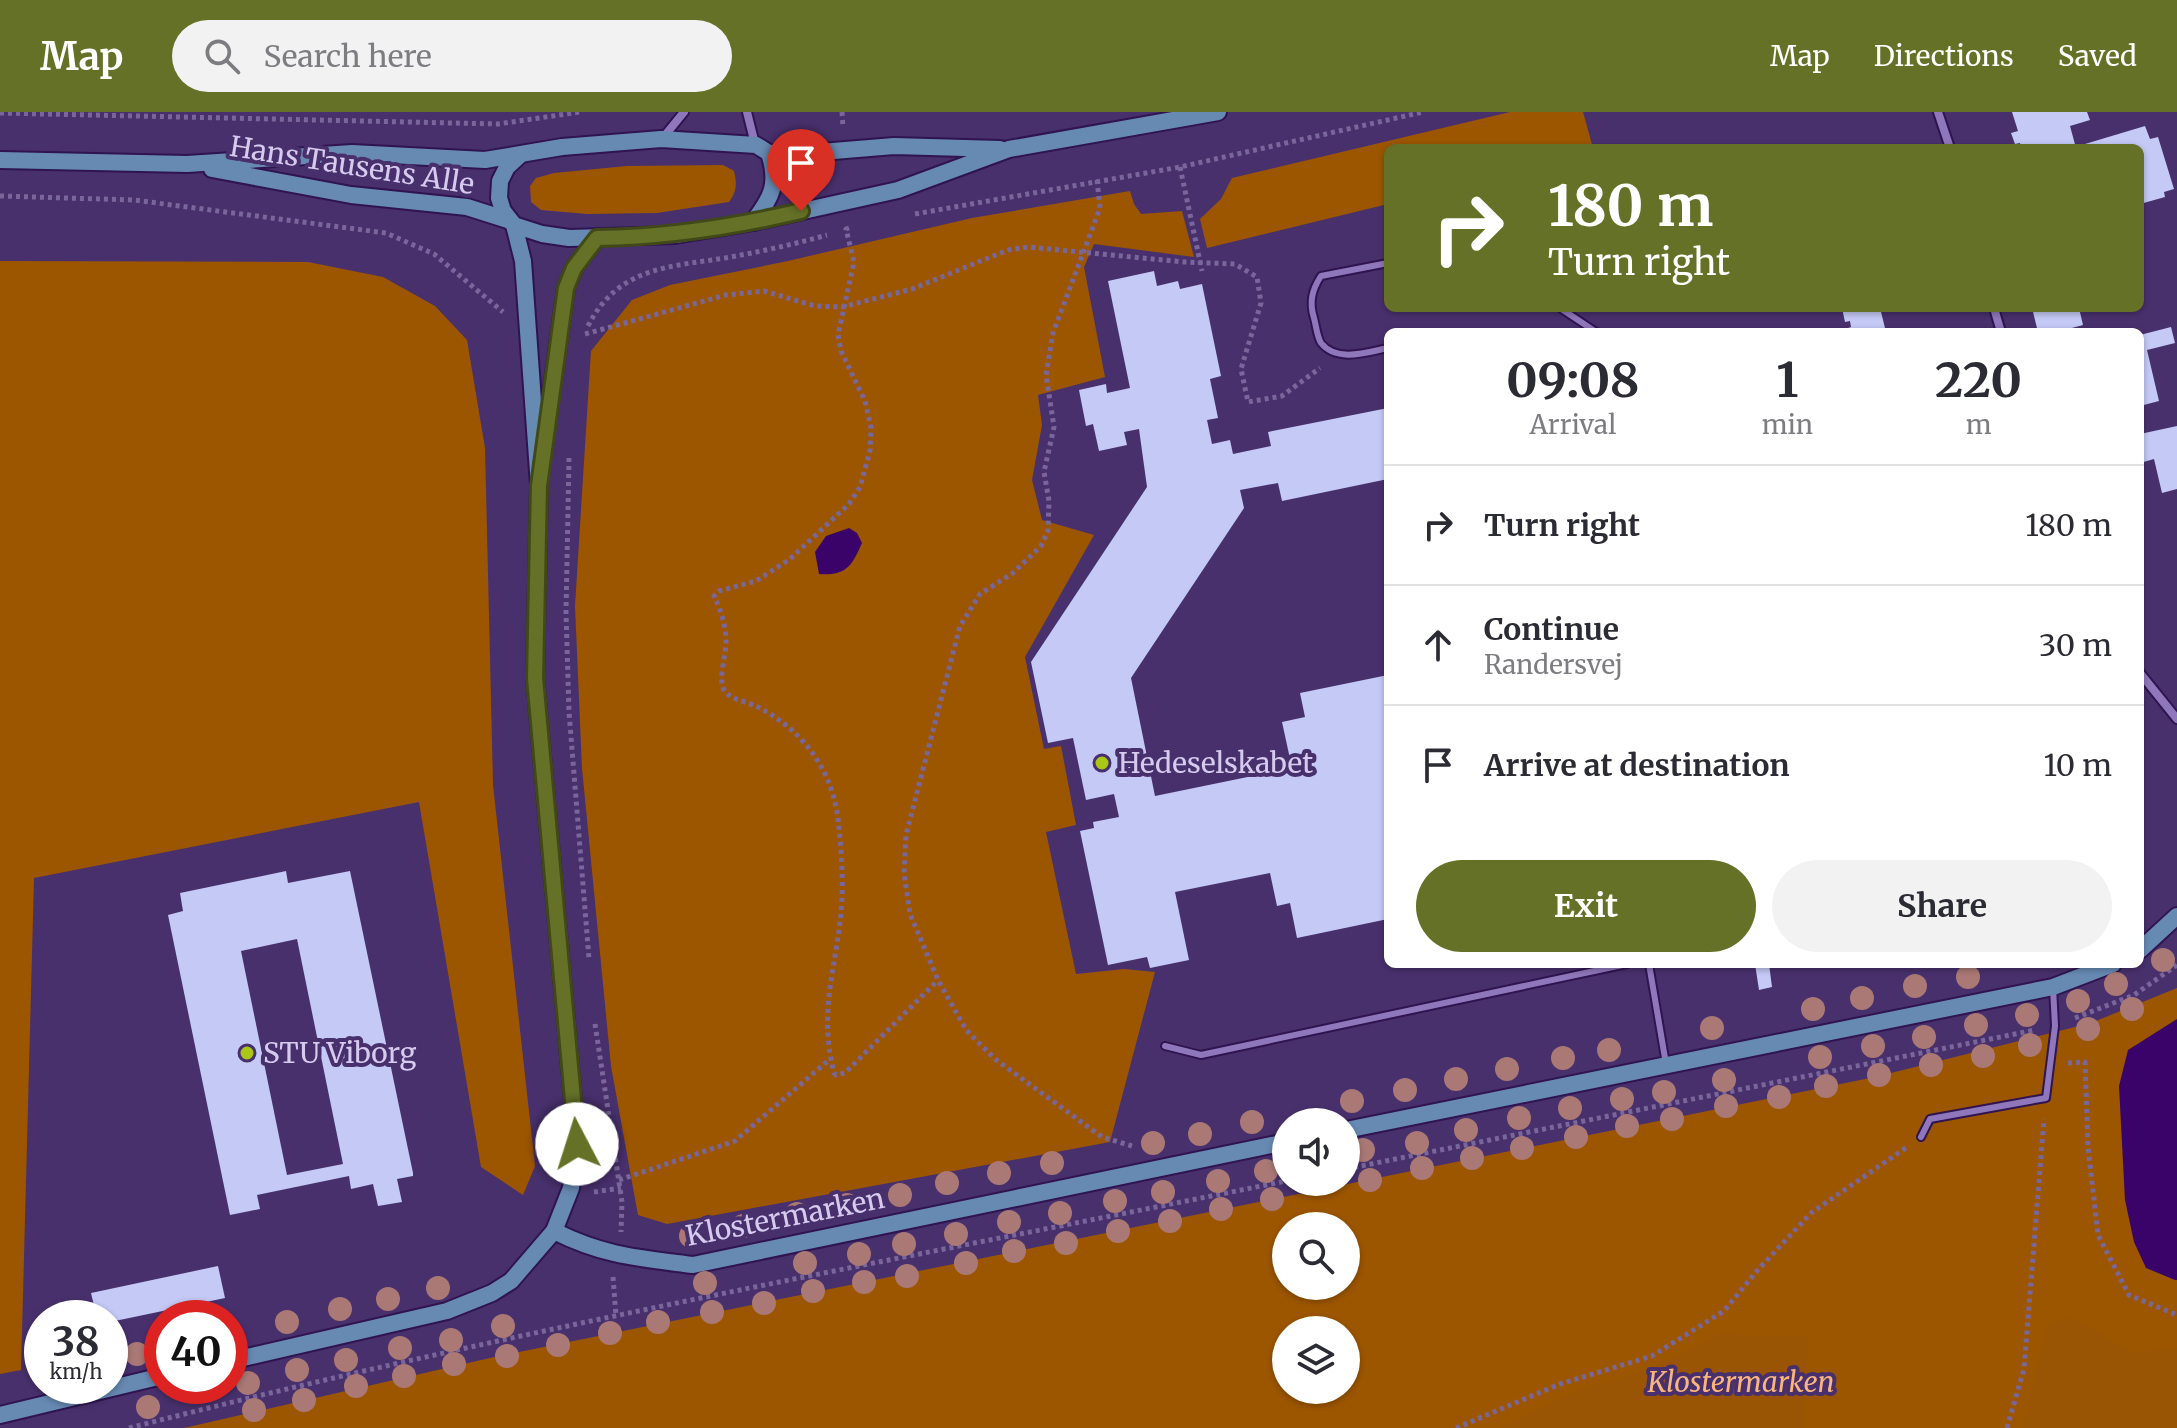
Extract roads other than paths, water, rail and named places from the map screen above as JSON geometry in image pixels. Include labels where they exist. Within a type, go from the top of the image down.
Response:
[{"type":"street","points":[[661,139],[684,112]]},
{"type":"street","points":[[747,112],[774,178],[772,196],[753,222]]},
{"type":"street","points":[[1009,149],[1218,112]]},
{"type":"street","points":[[1938,112],[1949,144]]},
{"type":"street","name":"Hans Tausens Alle","points":[[0,160],[187,164],[352,153],[465,161],[609,142],[661,139],[809,153],[894,146],[1009,149]]},
{"type":"street","name":"Hans Tausens Alle","points":[[187,164],[351,195],[467,207],[542,234],[597,238],[675,235],[753,222],[898,190],[1009,149]]},
{"type":"street","points":[[248,1357],[470,1303],[511,1281],[554,1231],[571,1188],[577,1144],[535,678],[539,486],[523,261],[511,222],[499,198],[500,181],[507,167],[520,155]]},
{"type":"street","points":[[539,486],[566,288],[574,268],[597,238]]},
{"type":"street","points":[[2144,678],[2177,719]]},
{"type":"street","points":[[2144,946],[2177,916]]},
{"type":"street","points":[[1360,1127],[2053,987],[2103,968]]},
{"type":"street","name":"Klostermarken","points":[[554,1231],[617,1256],[693,1265],[1272,1145]]},
{"type":"street","points":[[0,1415],[144,1380]]},
{"type":"lane","points":[[1384,264],[1321,276],[1312,289],[1312,310],[1320,342],[1332,351],[1349,356],[1384,349]]},
{"type":"lane","points":[[1566,312],[1590,328]]},
{"type":"lane","points":[[1165,1046],[1201,1055],[1608,968]]},
{"type":"lane","points":[[1650,968],[1666,1064]]},
{"type":"lane","points":[[1921,1137],[1930,1119],[2046,1098],[2055,1026],[2053,987]]},
{"type":"place","name":"Hedeselskabet","points":[[1102,763]]},
{"type":"place","name":"STU Viborg","points":[[247,1053]]}]
